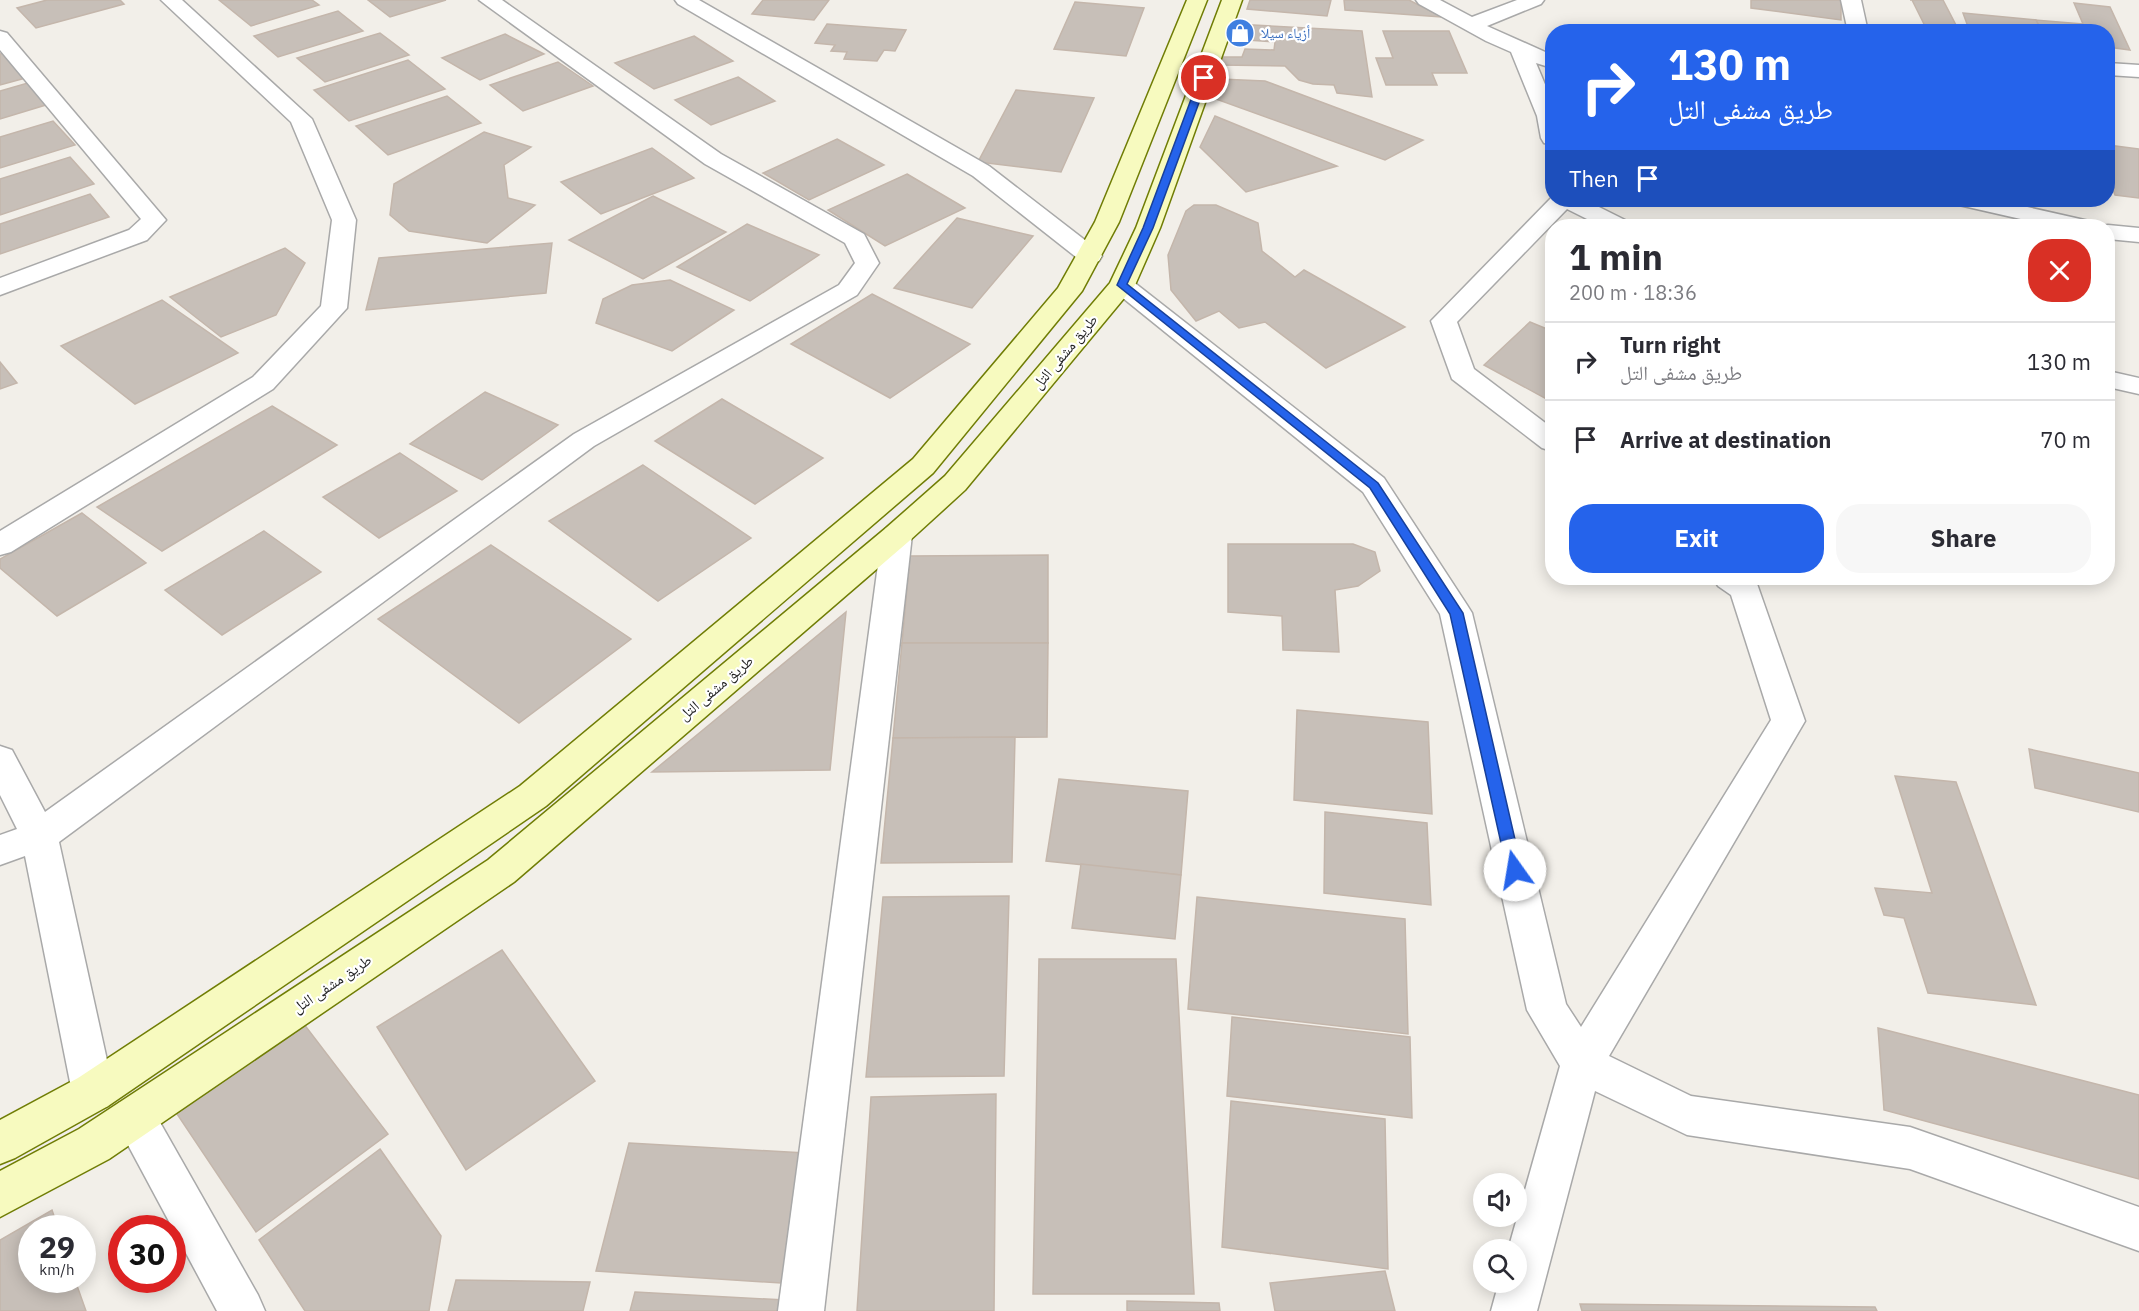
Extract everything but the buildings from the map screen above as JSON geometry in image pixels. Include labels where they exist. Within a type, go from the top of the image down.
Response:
[{"type":"street","points":[[0,545],[263,383],[334,308],[344,220],[301,119],[171,0]]},
{"type":"street","points":[[0,850],[39,836],[584,440],[848,290],[867,263],[855,239],[713,159],[489,0]]},
{"type":"street","points":[[685,0],[981,171],[1090,256]]},
{"type":"street","points":[[0,1143],[93,1092],[542,789],[923,466],[1069,291],[1090,256],[1107,222],[1197,0]]},
{"type":"street","name":"طريق مشفى التل","points":[[0,1195],[94,1144],[501,871],[897,535],[955,483],[1122,285],[1148,228],[1232,0]]},
{"type":"street","points":[[1426,0],[1493,38],[1545,59]]},
{"type":"street","points":[[1471,25],[1534,0]]},
{"type":"street","points":[[1851,0],[1856,24]]},
{"type":"street","points":[[0,37],[154,220],[138,235],[0,287]]},
{"type":"street","points":[[1519,47],[1545,109]]},
{"type":"street","points":[[2115,69],[2139,71]]},
{"type":"street","points":[[1545,437],[1462,373],[1444,321],[1556,207]]},
{"type":"street","points":[[1582,207],[1605,219]]},
{"type":"street","points":[[1997,207],[2050,219]]},
{"type":"street","points":[[2115,233],[2139,235]]},
{"type":"street","points":[[1122,285],[1374,485],[1456,613],[1547,1010],[1582,1063],[1687,1115],[1910,1148],[2139,1229]]},
{"type":"street","points":[[2115,381],[2139,386]]},
{"type":"street","points":[[801,1311],[897,535]]},
{"type":"street","points":[[1514,1311],[1582,1063],[1788,721],[1745,589],[1740,585]]},
{"type":"street","points":[[0,760],[39,836],[93,1092]]},
{"type":"street","points":[[134,1117],[242,1311]]},
{"type":"place","name":"أزياء سيلا","points":[[1240,33]]},
{"type":"route","points":[[1204,78],[1148,228],[1122,285],[1374,485],[1456,613],[1515,870]]}]
